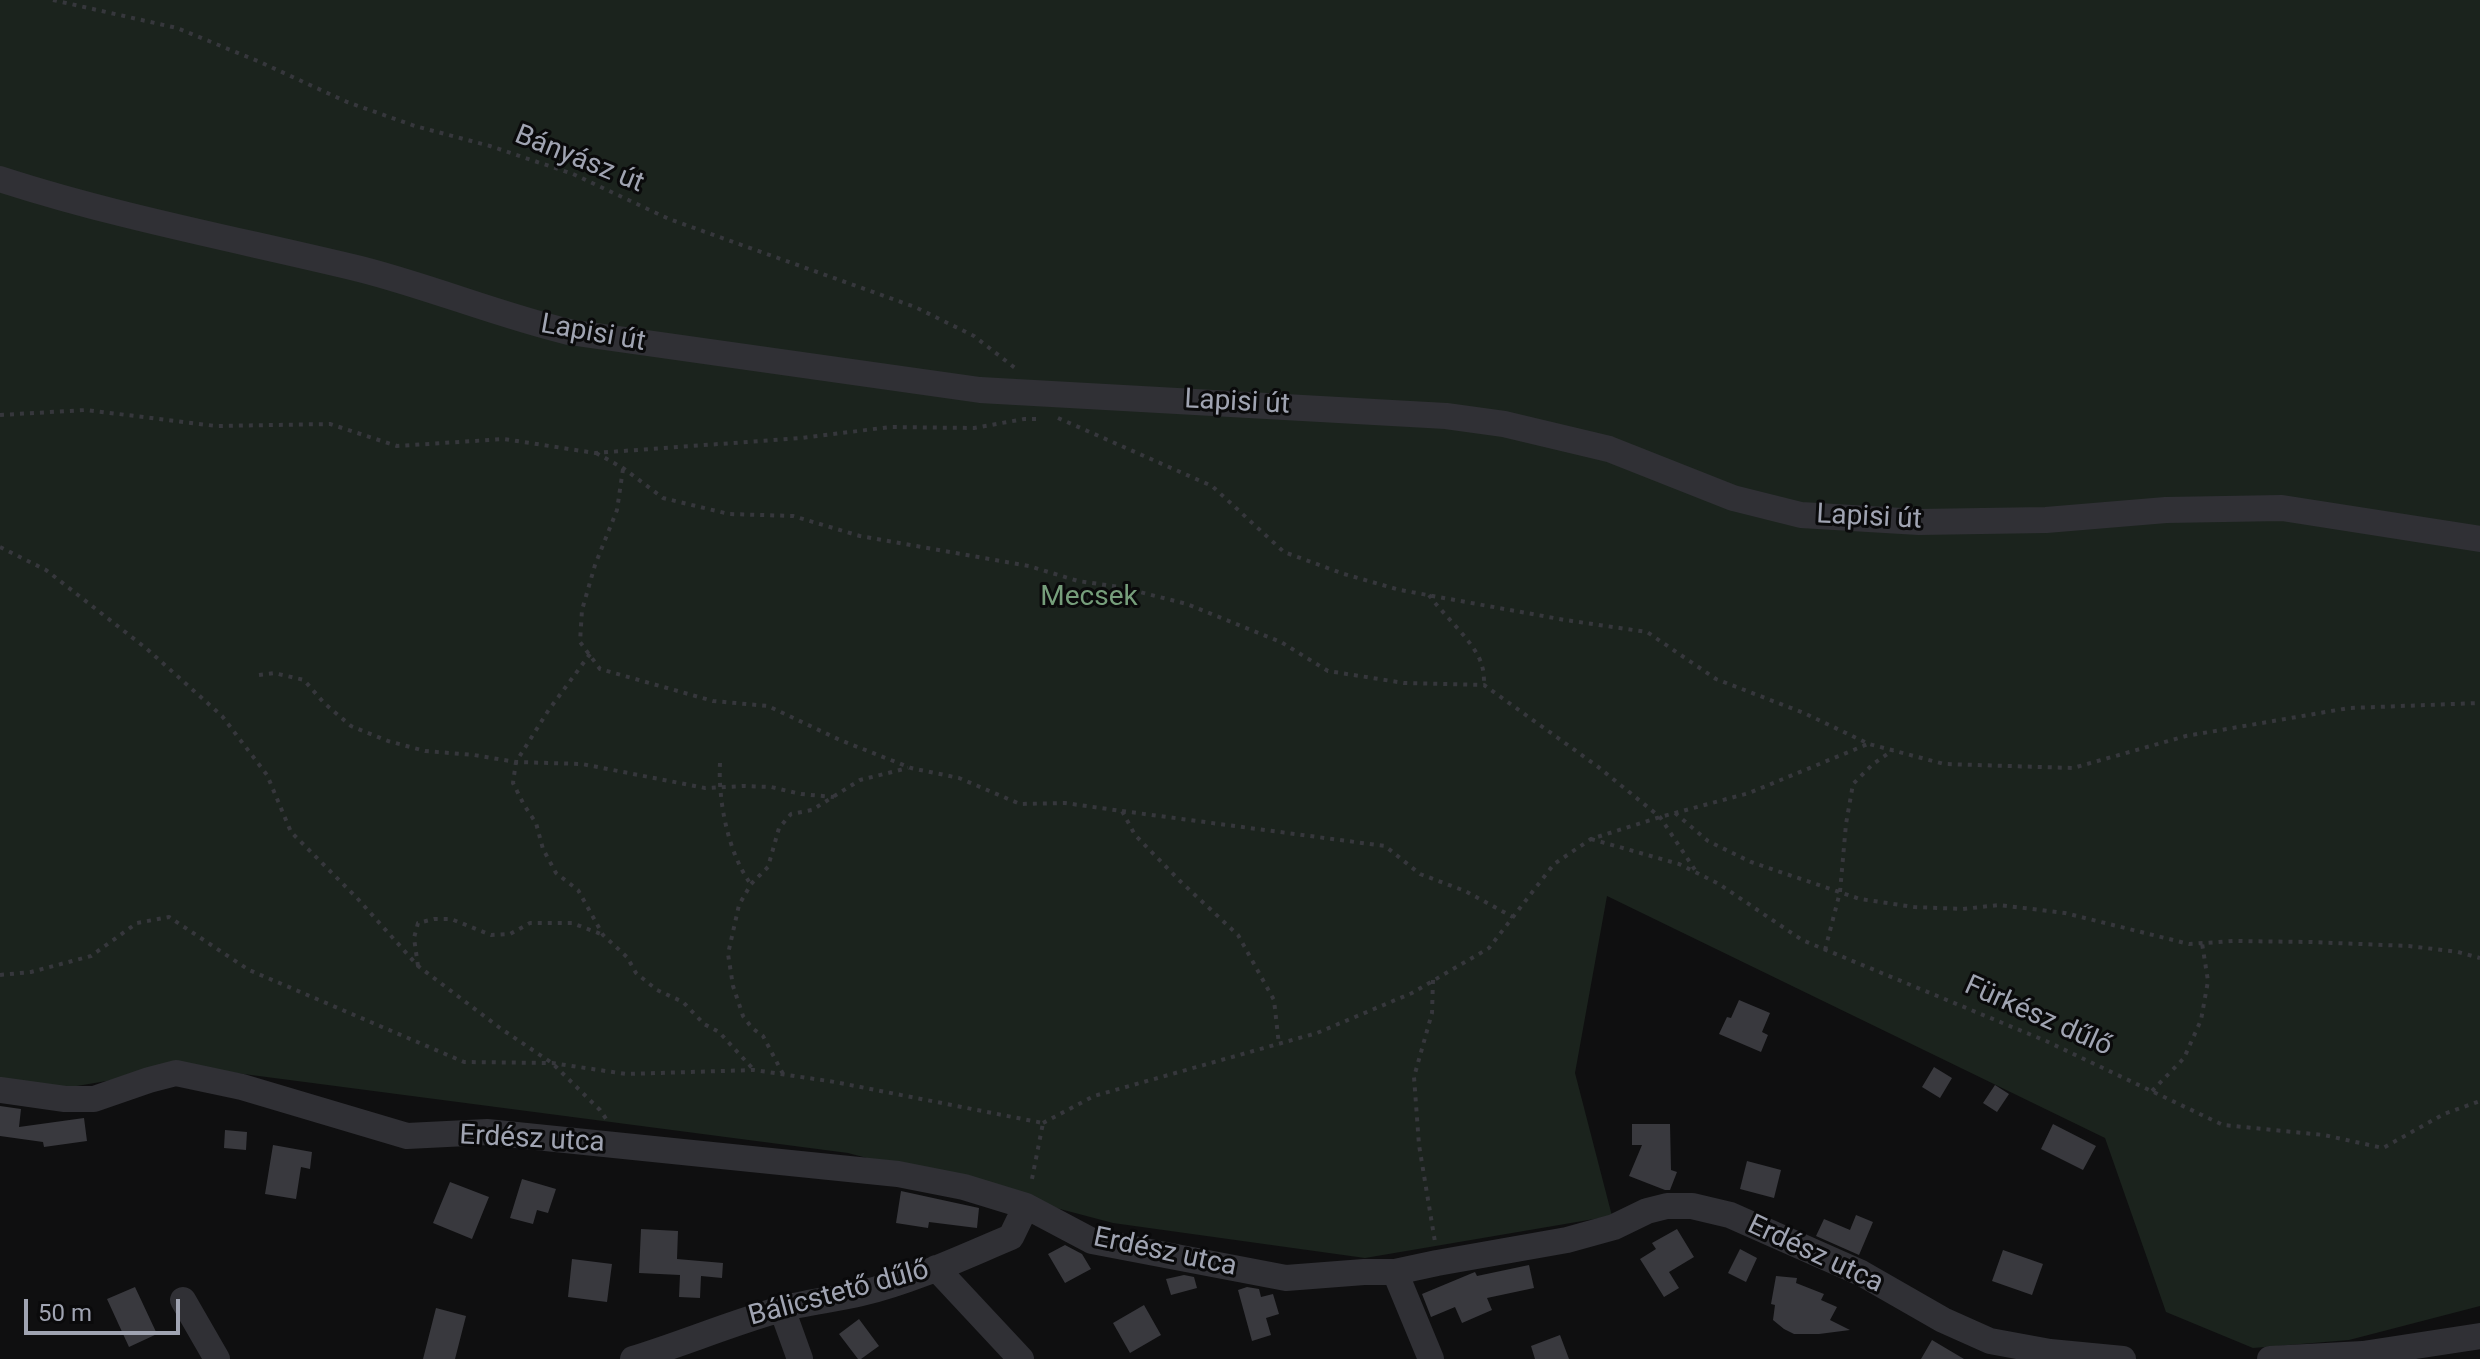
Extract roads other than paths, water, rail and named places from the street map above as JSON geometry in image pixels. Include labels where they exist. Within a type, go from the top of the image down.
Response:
[{"type":"street","name":"Lapisi út","points":[[0,179],[148,219],[363,270],[439,291],[514,319],[569,332],[980,390],[1265,404],[1431,415],[1504,424],[1609,449],[1733,498],[1801,515],[1935,522],[2046,520],[2166,510],[2282,508],[2480,539]]},
{"type":"street","name":"Erdész utca","points":[[0,1090],[65,1099],[94,1099],[176,1073],[242,1087],[407,1136],[487,1132],[898,1174],[964,1187],[1026,1206],[1092,1241],[1286,1278],[1395,1272],[1567,1240],[1614,1227],[1647,1211],[1667,1206],[1692,1206],[1730,1215],[1861,1273],[1943,1320],[1990,1341],[2050,1352],[2123,1359]]},
{"type":"street","name":"Bálicstető dűlő","points":[[633,1359],[685,1343],[731,1324],[782,1309],[865,1293],[936,1268],[1011,1237],[1026,1206]]},
{"type":"street","points":[[936,1268],[1021,1359]]},
{"type":"street","points":[[1395,1272],[1431,1359]]},
{"type":"street","points":[[183,1300],[217,1359]]},
{"type":"street","points":[[782,1309],[800,1359]]},
{"type":"street","points":[[2270,1359],[2363,1354],[2480,1336]]},
{"type":"park label","name":"Mecsek","points":[[1089,598]]}]
